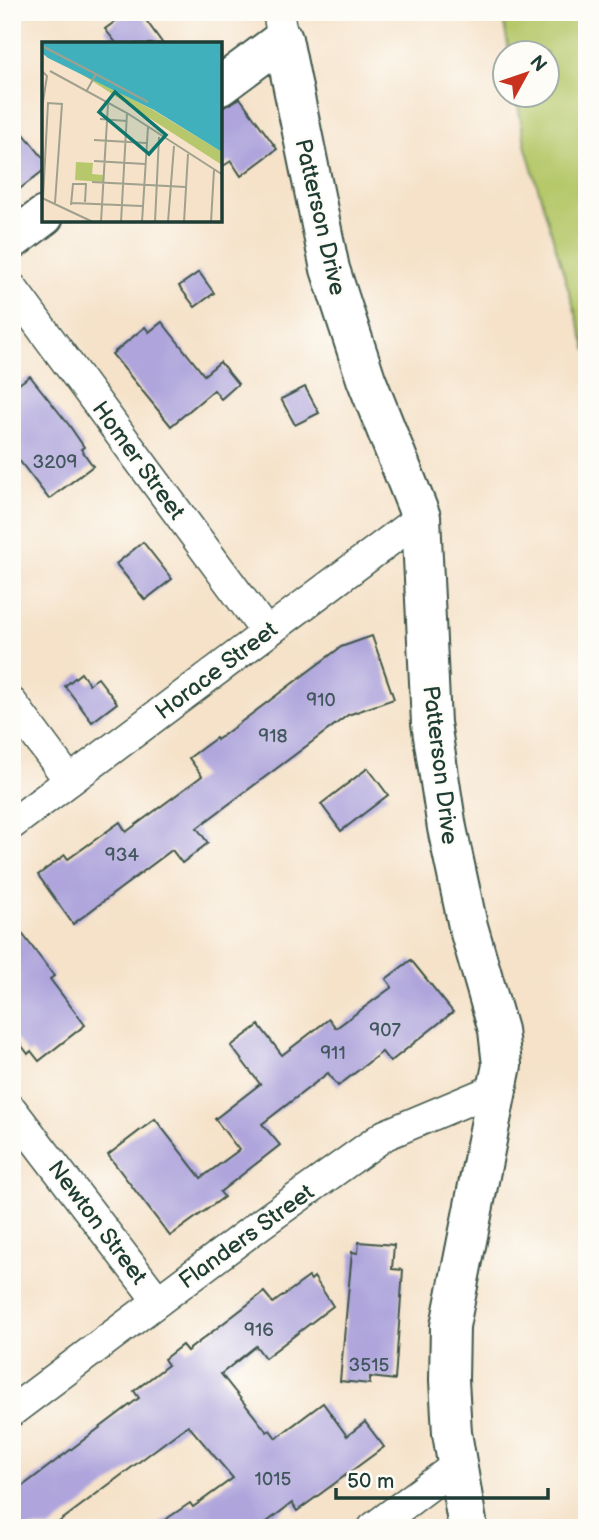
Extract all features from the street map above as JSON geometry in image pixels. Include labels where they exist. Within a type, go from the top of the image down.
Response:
[{"type":"street","points":[[222,84],[281,26]]},
{"type":"street","name":"Patterson Drive","points":[[281,26],[330,269],[366,379],[421,517],[431,723],[447,828],[468,926],[498,1030],[502,1065],[450,1326],[452,1433],[468,1528]]},
{"type":"street","points":[[12,240],[42,218]]},
{"type":"street","name":"Homer Street","points":[[12,288],[266,632]]},
{"type":"street","name":"Horace Street","points":[[12,824],[421,517]]},
{"type":"street","points":[[12,702],[69,780]]},
{"type":"street","name":"Flanders Street","points":[[12,1411],[385,1135],[497,1088]]},
{"type":"street","name":"Newton Street","points":[[12,1110],[158,1301]]},
{"type":"street","points":[[373,1528],[457,1465]]},
{"type":"green space","points":[[502,12],[587,12],[587,351],[526,148],[518,108],[560,108],[560,38],[507,38]]},
{"type":"building","points":[[128,12],[140,12],[162,42],[115,42],[105,29]]},
{"type":"building","points":[[240,98],[277,149],[241,176],[231,161],[222,167],[222,108]]},
{"type":"building","points":[[12,119],[42,156],[42,172],[12,195]]},
{"type":"building","points":[[199,272],[214,293],[195,307],[179,286]]},
{"type":"building","points":[[162,322],[204,375],[220,362],[238,384],[221,399],[214,390],[171,426],[112,354],[145,327],[149,332]]},
{"type":"building","points":[[30,376],[69,425],[93,466],[49,499],[12,451],[12,389]]},
{"type":"building","points":[[305,387],[319,413],[295,425],[281,399]]},
{"type":"building","points":[[143,542],[172,579],[145,600],[116,564]]},
{"type":"building","points":[[372,636],[394,699],[348,715],[197,828],[208,843],[182,863],[172,850],[73,924],[38,875],[65,855],[68,859],[120,822],[126,832],[202,776],[189,758],[341,647]]},
{"type":"building","points":[[81,673],[89,684],[98,678],[117,703],[92,722],[65,686]]},
{"type":"building","points":[[368,768],[388,795],[341,831],[321,804]]},
{"type":"building","points":[[12,920],[54,976],[50,979],[85,1025],[39,1061],[31,1051],[28,1054],[12,1033]]},
{"type":"building","points":[[411,960],[453,1012],[390,1062],[382,1052],[338,1086],[328,1073],[262,1124],[280,1145],[220,1192],[224,1197],[170,1236],[108,1155],[155,1119],[201,1178],[239,1150],[215,1119],[260,1084],[231,1046],[259,1025],[282,1055],[329,1019],[336,1028],[392,987],[386,979]]},
{"type":"building","points":[[359,1242],[394,1245],[392,1269],[403,1270],[395,1380],[370,1377],[370,1384],[340,1381],[352,1252],[358,1253]]},
{"type":"building","points":[[309,1277],[311,1280],[314,1277],[333,1306],[265,1358],[256,1346],[221,1374],[267,1432],[270,1430],[276,1438],[323,1403],[347,1436],[365,1422],[384,1447],[297,1511],[292,1503],[259,1528],[153,1528],[190,1503],[193,1507],[233,1478],[188,1425],[51,1528],[12,1528],[12,1494],[139,1398],[134,1391],[168,1365],[164,1359],[182,1345],[187,1351],[264,1292],[273,1303]]}]
